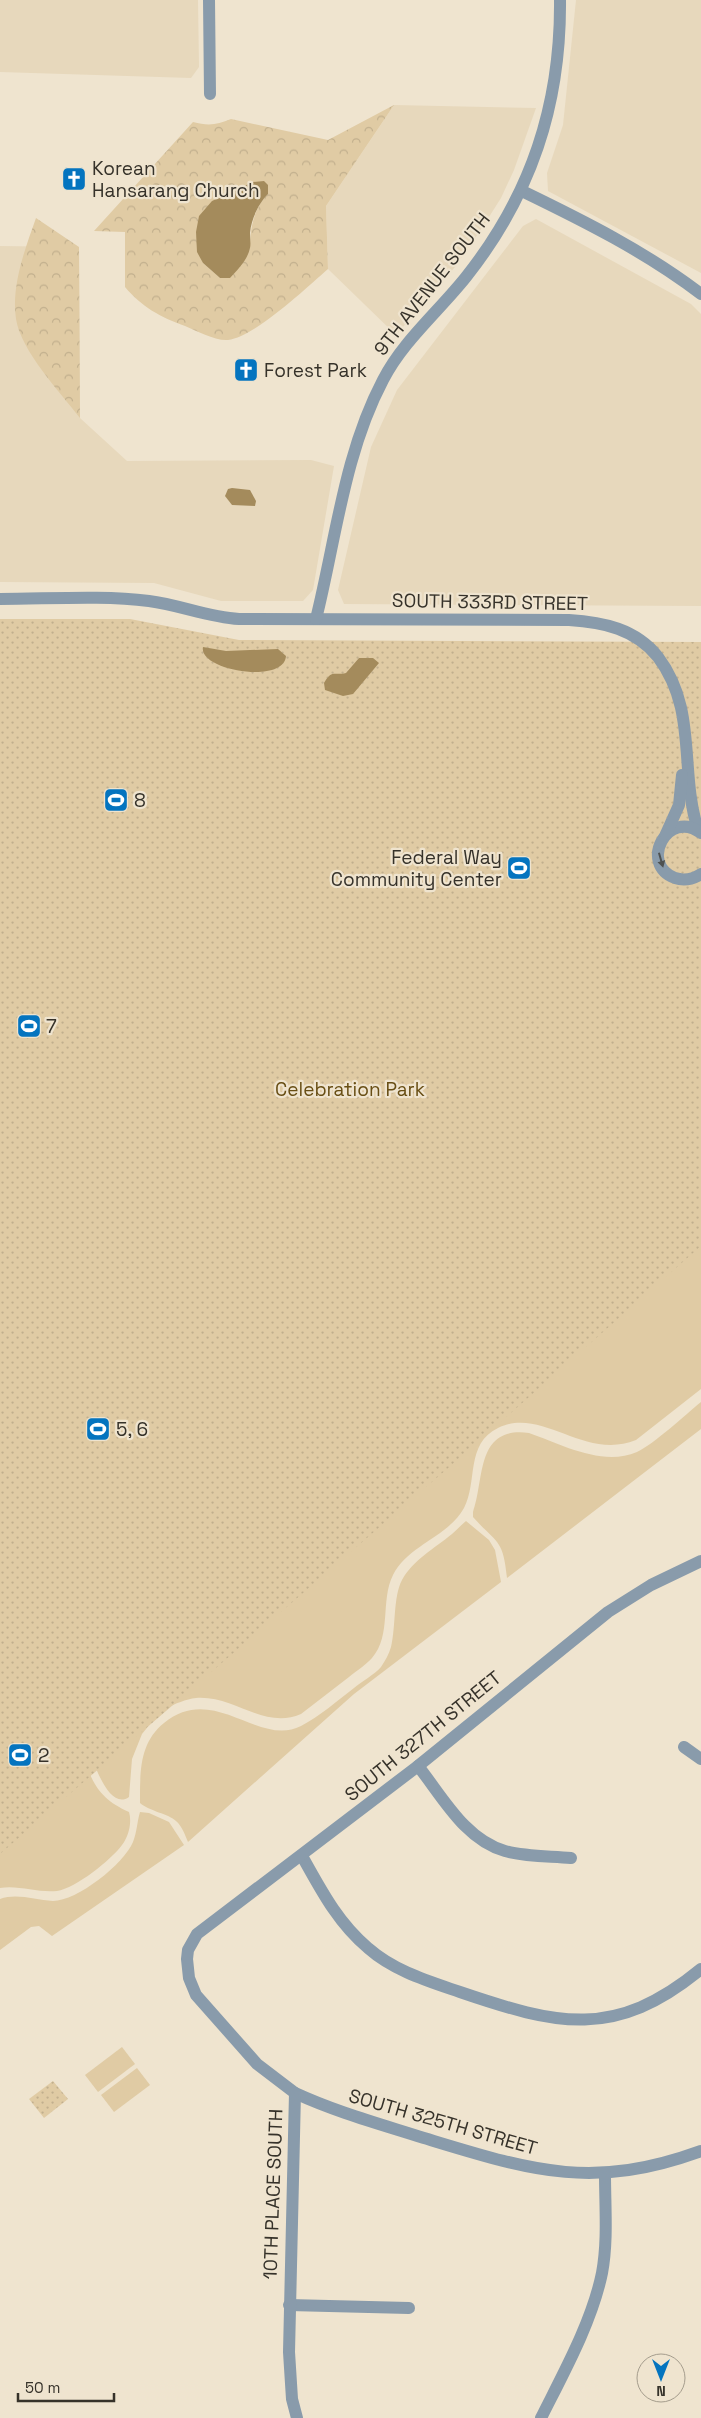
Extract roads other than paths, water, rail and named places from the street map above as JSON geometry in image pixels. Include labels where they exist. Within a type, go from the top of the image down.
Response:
[{"type":"street","points":[[209,0],[210,94]]},
{"type":"street","name":"9TH AVENUE SOUTH","points":[[316,619],[351,458],[368,409],[384,377],[420,329],[465,278],[491,243],[522,191],[551,100],[558,52],[560,0]]},
{"type":"street","points":[[522,191],[620,241],[675,275],[701,294]]},
{"type":"street","name":"SOUTH 333RD STREET","points":[[0,599],[136,600],[164,604],[217,618],[570,620],[612,626],[623,630],[646,645],[671,674],[681,702],[686,735],[691,806],[699,831]]},
{"type":"street","name":"SOUTH 333RD STREET","points":[[686,735],[680,805],[659,847],[658,854],[659,860],[666,872],[672,876],[685,880],[701,874]]},
{"type":"street","points":[[666,835],[677,828],[684,827],[699,831]]},
{"type":"street","name":"SOUTH 327TH STREET","points":[[187,1959],[188,1950],[198,1934],[418,1766],[608,1612],[651,1585],[701,1561]]},
{"type":"street","points":[[684,1747],[701,1759]]},
{"type":"street","points":[[418,1766],[455,1815],[480,1838],[492,1845],[516,1854],[571,1858]]},
{"type":"street","points":[[302,1856],[327,1902],[356,1937],[380,1958],[415,1976],[539,2017],[570,2021],[602,2019],[630,2011],[657,2000],[701,1969]]},
{"type":"street","name":"10TH PLACE SOUTH","points":[[187,1959],[189,1978],[196,1995],[257,2064],[294,2093],[289,2367],[296,2416]]},
{"type":"street","name":"SOUTH 325TH STREET","points":[[294,2093],[352,2116],[521,2167],[572,2173],[605,2174],[646,2168],[701,2151]]},
{"type":"street","points":[[540,2418],[560,2380],[597,2292],[605,2252],[605,2174]]},
{"type":"street","points":[[289,2305],[409,2308]]},
{"type":"place","name":"Korean Hansarang Church","points":[[74,179]]},
{"type":"place","name":"Forest Park","points":[[246,370]]},
{"type":"place","name":"8","points":[[116,800]]},
{"type":"place","name":"Federal Way Community Center","points":[[519,868]]},
{"type":"place","name":"7","points":[[29,1026]]},
{"type":"place","name":"5, 6","points":[[98,1429]]},
{"type":"place","name":"2","points":[[20,1755]]},
{"type":"park label","name":"Celebration Park","points":[[350,1089]]}]
